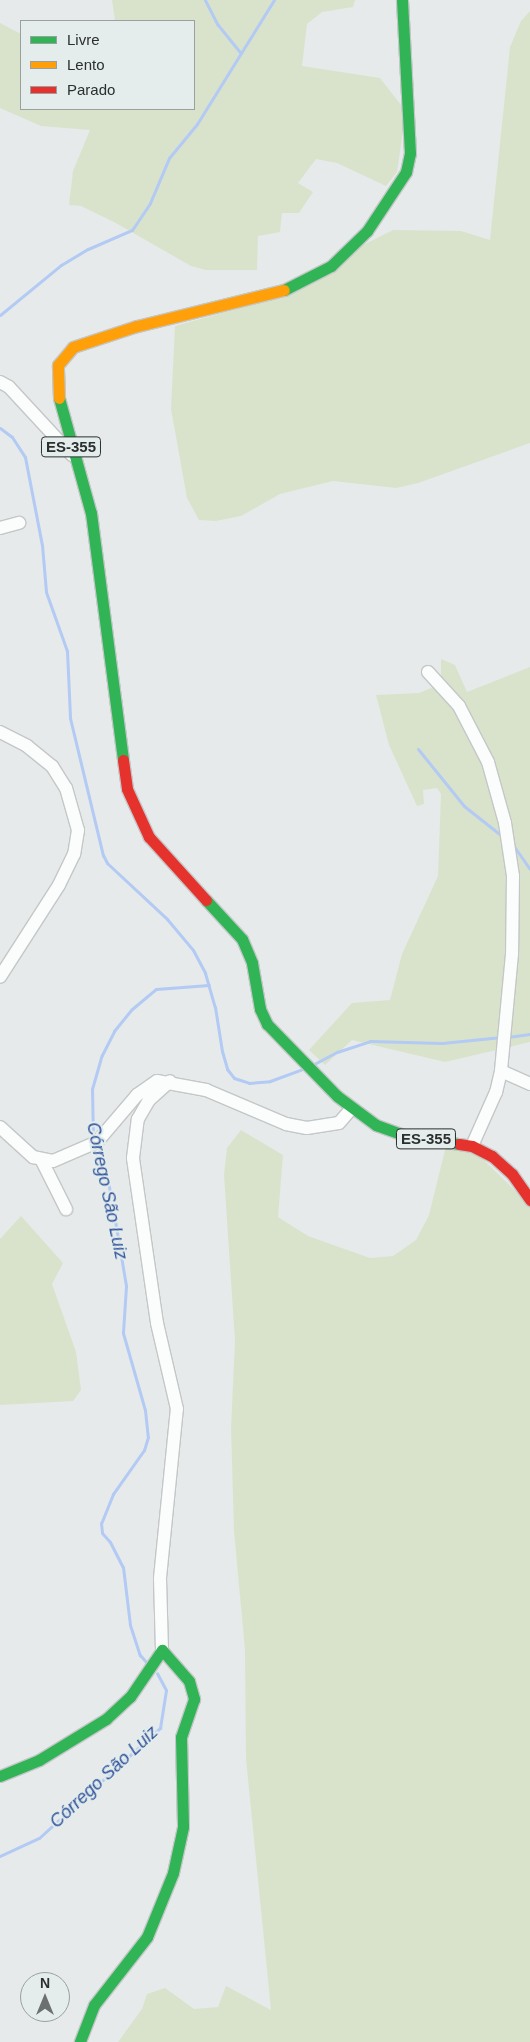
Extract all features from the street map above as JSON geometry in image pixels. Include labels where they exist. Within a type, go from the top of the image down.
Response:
[{"type":"main road","name":"ES-355","points":[[402,0],[410,153],[406,172],[388,204],[367,231],[331,266],[293,288],[137,326],[73,347],[62,356],[56,378],[72,455],[91,514],[120,752],[134,809],[149,837],[242,939],[252,963],[260,1009],[267,1024],[298,1059],[351,1109],[376,1125],[406,1136],[472,1146],[492,1156],[512,1174],[530,1200]]},
{"type":"main road","points":[[0,1776],[39,1760],[106,1719],[130,1697],[162,1650],[189,1681],[194,1691],[189,1720],[181,1737],[180,1757],[184,1798],[180,1847],[173,1873],[146,1937],[94,2005],[80,2042]]},
{"type":"street","points":[[4,385],[72,455]]},
{"type":"street","points":[[0,528],[19,523]]},
{"type":"street","points":[[428,672],[459,706],[473,729],[498,790],[505,823],[513,886],[512,954],[504,1020],[502,1072],[496,1092],[472,1146]]},
{"type":"street","points":[[0,732],[27,746],[52,766],[66,788],[78,830],[74,854],[59,885],[0,977]]},
{"type":"street","points":[[502,1072],[530,1084]]},
{"type":"street","points":[[162,1650],[160,1578],[177,1409],[157,1323],[134,1158],[138,1119],[149,1100],[170,1081]]},
{"type":"street","points":[[0,1127],[33,1156],[42,1160],[68,1156],[97,1142],[147,1086],[170,1081],[206,1090],[286,1124],[307,1128],[339,1123],[351,1109]]},
{"type":"street","points":[[42,1160],[66,1209]]},
{"type":"green space","points":[[112,0],[355,0],[353,7],[322,12],[307,24],[302,66],[380,78],[401,105],[403,131],[397,172],[386,186],[337,163],[316,159],[298,183],[313,192],[299,213],[282,213],[280,232],[258,236],[257,270],[206,270],[191,266],[114,222],[81,206],[69,205],[73,171],[90,130],[41,126],[0,108],[0,23],[20,33],[20,110],[195,110],[195,20],[115,20]]},
{"type":"green space","points":[[530,11],[530,443],[418,483],[396,488],[333,481],[280,494],[241,516],[216,521],[199,520],[187,498],[171,409],[175,326],[233,310],[393,230],[461,231],[490,240],[510,47],[521,21]]},
{"type":"green space","points":[[441,659],[455,665],[467,692],[530,667],[530,1042],[445,1062],[352,1040],[325,1065],[309,1050],[352,1003],[390,1000],[402,954],[438,876],[441,794],[437,788],[423,790],[424,804],[417,806],[389,745],[376,695],[419,693],[441,684]]},
{"type":"green space","points":[[241,1130],[283,1155],[278,1217],[308,1236],[370,1258],[393,1256],[416,1240],[429,1215],[448,1138],[465,1142],[530,1205],[530,2042],[118,2042],[142,2009],[147,1994],[165,1988],[194,2009],[218,2007],[226,1986],[271,2010],[246,1759],[245,1650],[234,1531],[231,1428],[235,1341],[224,1175],[227,1148]]},
{"type":"green space","points":[[21,1216],[63,1263],[52,1284],[76,1352],[81,1390],[73,1401],[0,1405],[0,1239]]},
{"type":"waterway","points":[[205,0],[218,25],[241,53]]},
{"type":"waterway","points":[[0,315],[61,265],[88,249],[132,230],[150,203],[169,158],[197,124],[274,0]]},
{"type":"waterway","points":[[0,428],[12,437],[25,457],[42,545],[46,592],[67,651],[70,718],[103,855],[107,863],[167,919],[193,950],[205,973],[215,1007],[222,1051],[227,1069],[234,1078],[249,1083],[270,1081],[301,1070]]},
{"type":"waterway","points":[[418,749],[464,806],[502,836]]},
{"type":"waterway","points":[[513,845],[530,869]]},
{"type":"waterway","name":"Córrego São Luiz","points":[[93,1140],[92,1089],[102,1055],[114,1031],[132,1009],[156,989],[209,985]]},
{"type":"waterway","name":"Córrego São Luiz","points":[[508,1037],[530,1034]]},
{"type":"waterway","name":"Córrego São Luiz","points":[[316,1063],[337,1052],[370,1041],[442,1043],[502,1037]]},
{"type":"waterway","name":"Córrego São Luiz","points":[[94,1146],[109,1187],[126,1286],[123,1333],[145,1410],[148,1437],[144,1450],[113,1494],[101,1523],[102,1533],[110,1542],[123,1567],[130,1625],[140,1655],[147,1663]]},
{"type":"waterway","name":"Córrego São Luiz","points":[[0,1856],[39,1838],[160,1728],[166,1690],[157,1673]]},
{"type":"traffic: fast","points":[[284,290],[331,266],[367,231],[406,172],[410,153],[402,0]]},
{"type":"traffic: fast","points":[[59,398],[91,513],[123,760]]},
{"type":"traffic: fast","points":[[206,900],[242,939],[252,963],[260,1009],[267,1024],[337,1096],[376,1125],[406,1136],[459,1144]]},
{"type":"traffic: fast","points":[[0,1776],[39,1760],[106,1719],[130,1697],[162,1650],[189,1681],[194,1699],[181,1737],[183,1827],[173,1873],[147,1937],[94,2005],[80,2042]]},
{"type":"traffic: slow","points":[[59,398],[58,365],[73,347],[137,326],[284,290]]},
{"type":"traffic: jam","points":[[123,760],[127,789],[149,837],[206,900]]},
{"type":"traffic: jam","points":[[459,1144],[472,1146],[492,1156],[512,1174],[530,1200]]}]
